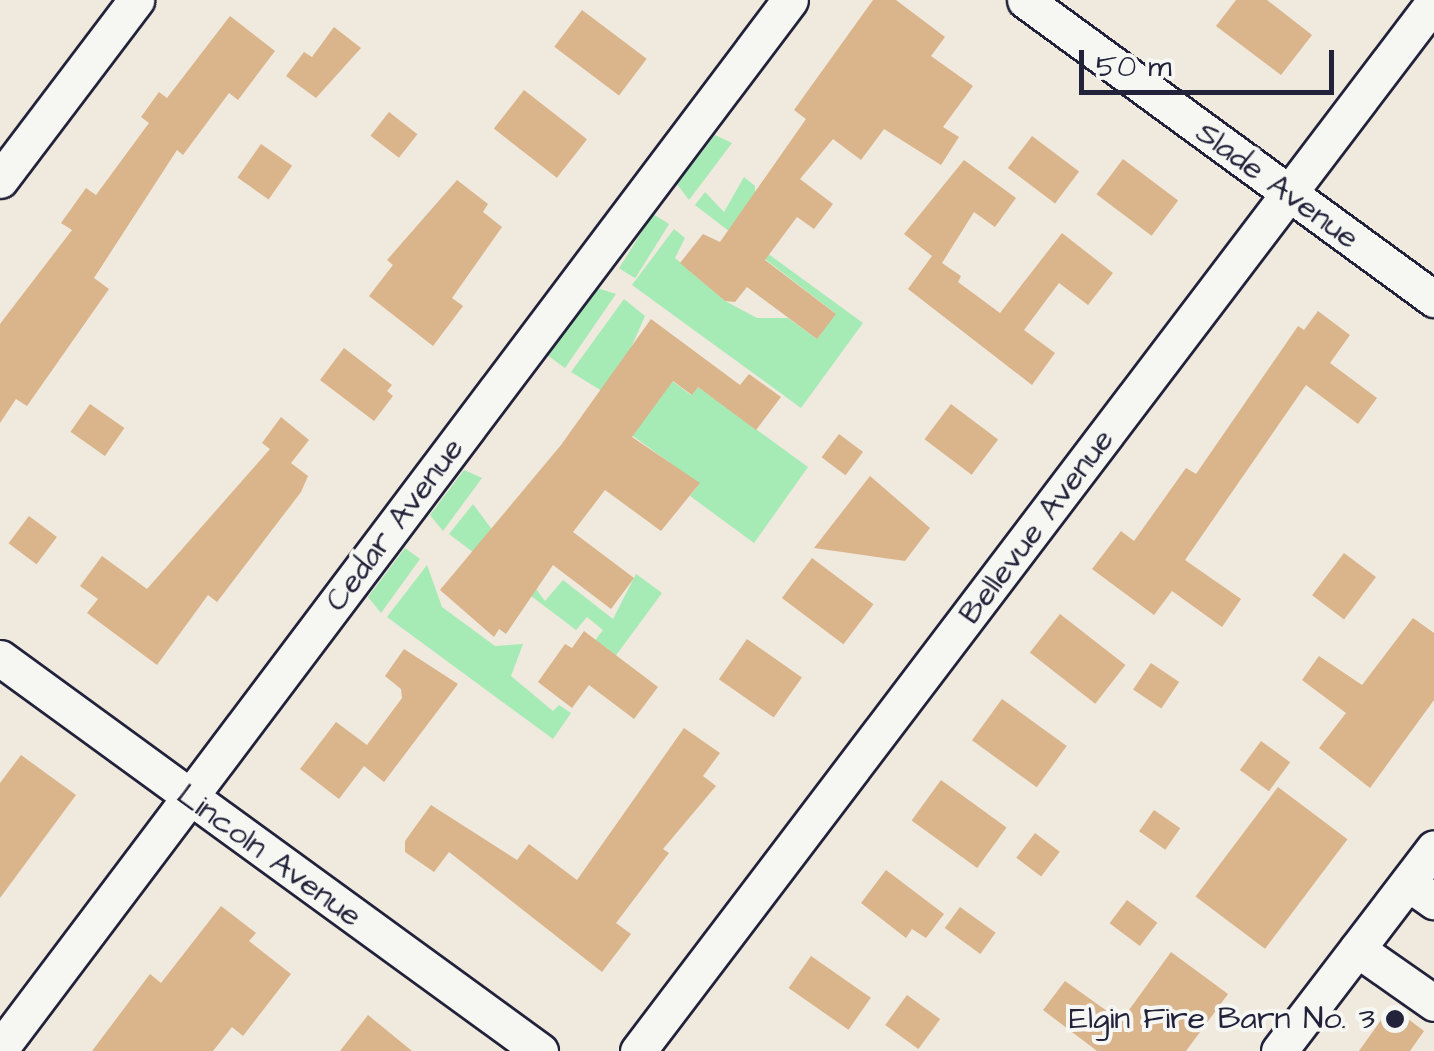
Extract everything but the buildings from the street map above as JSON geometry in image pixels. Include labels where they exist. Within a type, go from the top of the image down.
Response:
[{"type":"street","points":[[0,180],[136,0]]},
{"type":"street","name":"Cedar Avenue","points":[[0,1050],[790,0]]},
{"type":"street","name":"Slade Avenue","points":[[1026,0],[1434,299]]},
{"type":"street","name":"Bellevue Avenue","points":[[638,1051],[1434,2]]},
{"type":"street","name":"Lincoln Avenue","points":[[0,658],[540,1051]]},
{"type":"street","points":[[1279,1051],[1358,948],[1421,892],[1434,848]]},
{"type":"street","points":[[1358,948],[1434,1003]]},
{"type":"green space","points":[[715,135],[732,143],[689,200],[677,184]]},
{"type":"green space","points":[[744,177],[755,186],[756,245],[863,323],[801,408],[632,285],[674,229],[685,238],[675,258],[725,301],[757,318],[788,318],[817,339],[835,313],[695,205],[705,192],[724,212]]},
{"type":"green space","points":[[653,214],[669,224],[635,278],[619,268]]},
{"type":"green space","points":[[597,288],[616,294],[565,368],[547,355]]},
{"type":"green space","points":[[624,299],[645,316],[630,350],[691,395],[698,387],[808,467],[754,543],[690,496],[699,484],[633,436],[602,391],[571,372]]},
{"type":"green space","points":[[464,470],[482,478],[443,531],[430,515]]},
{"type":"green space","points":[[473,504],[545,601],[563,580],[613,619],[636,574],[662,593],[614,658],[593,643],[603,630],[587,617],[576,630],[449,534]]},
{"type":"green space","points":[[405,548],[420,559],[381,613],[368,597]]},
{"type":"green space","points":[[427,565],[442,607],[495,646],[523,644],[511,676],[553,711],[559,705],[571,713],[553,739],[387,617]]},
{"type":"place","name":"Elgin Fire Barn No. 3","points":[[1395,1019]]}]
